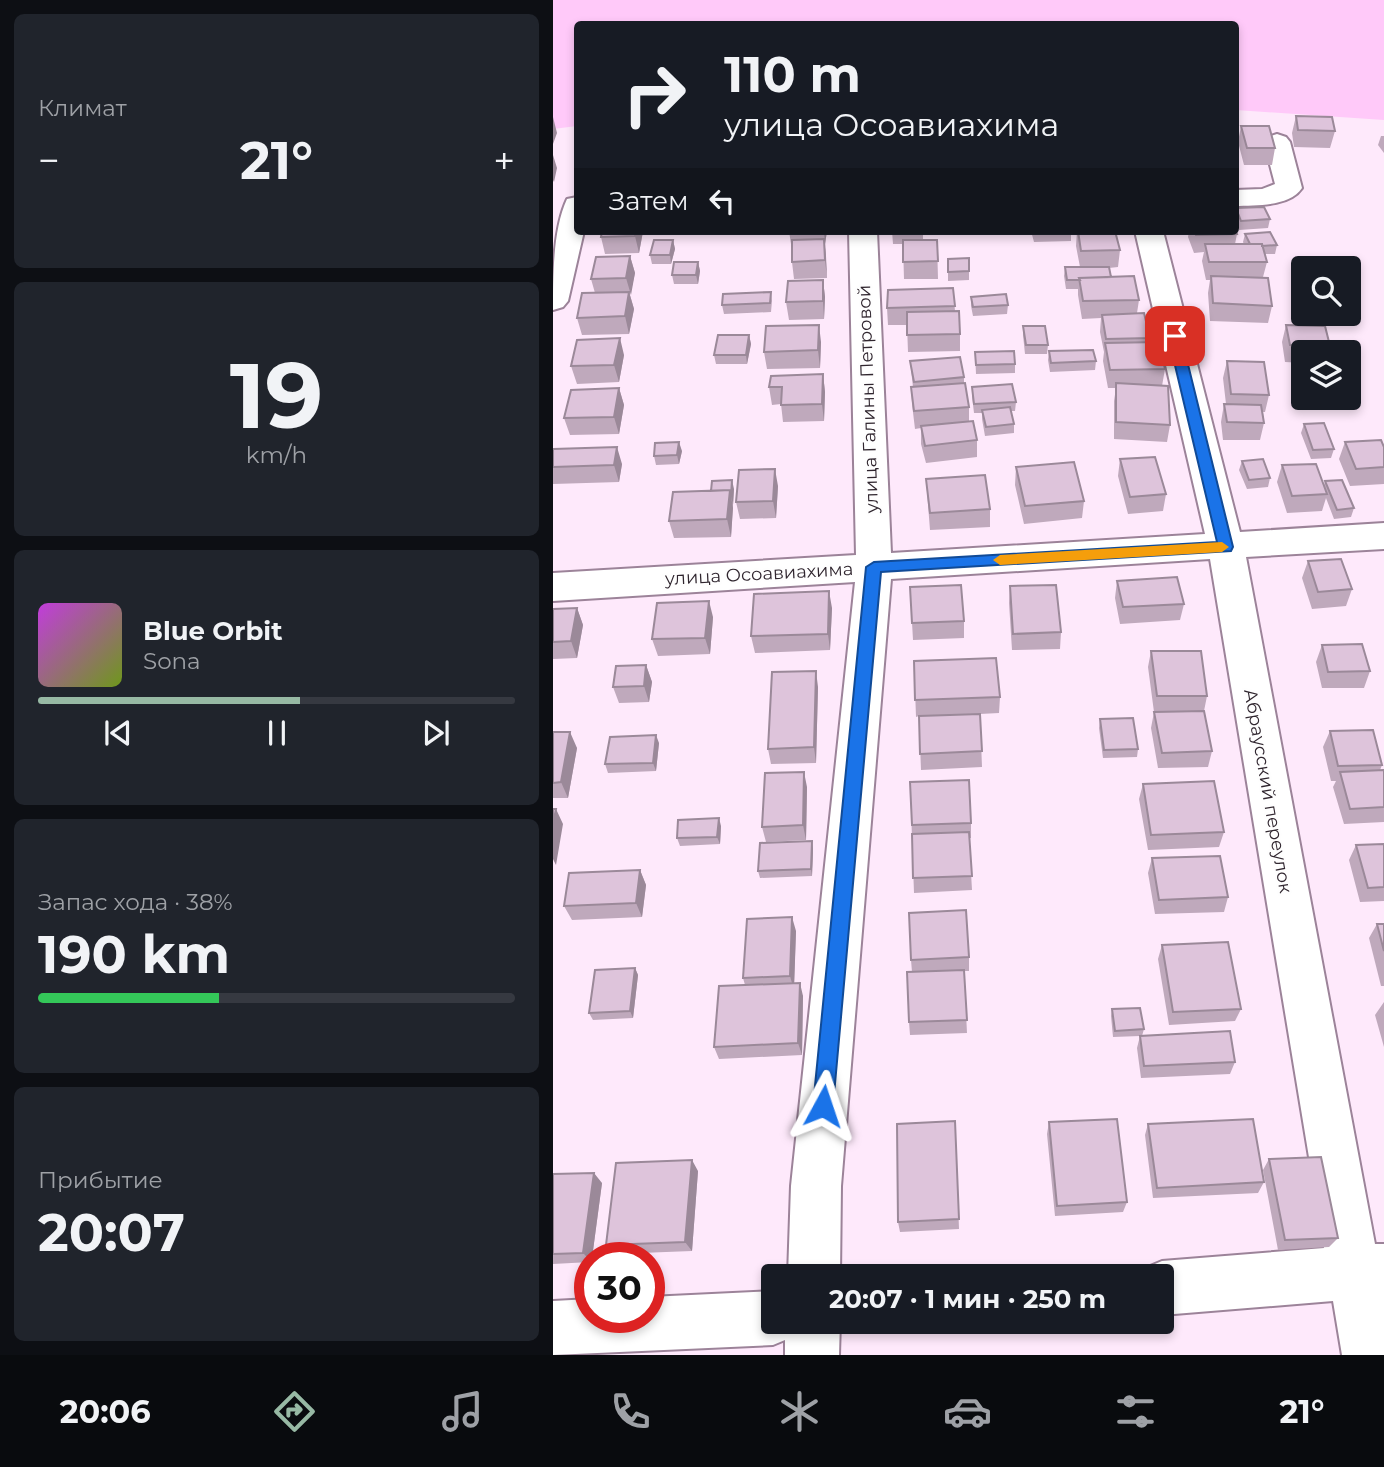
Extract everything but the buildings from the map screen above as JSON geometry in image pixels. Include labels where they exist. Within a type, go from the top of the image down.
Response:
[{"type":"street","points":[[1239,198],[1266,198],[1289,188],[1277,142]]},
{"type":"street","points":[[553,301],[574,217]]},
{"type":"street","name":"улица Галины Петровой","points":[[814,1264],[816,1186],[874,567],[863,235]]},
{"type":"street","name":"Абраусский переулок","points":[[1150,235],[1226,547],[1368,1271],[1369,1355]]},
{"type":"street","name":"улица Осоавиахима","points":[[553,587],[1384,536]]},
{"type":"street","points":[[1174,1287],[1368,1271]]},
{"type":"street","points":[[553,1328],[761,1319]]},
{"type":"street","points":[[812,1355],[813,1334]]},
{"type":"shaded area","points":[[553,0],[1384,0],[1384,120],[1239,110],[1239,21],[574,21],[574,126],[553,129]]},
{"type":"slow traffic","points":[[1000,560],[1222,547]]},
{"type":"route","points":[[823,1106],[874,567],[1226,547],[1175,336]]}]
